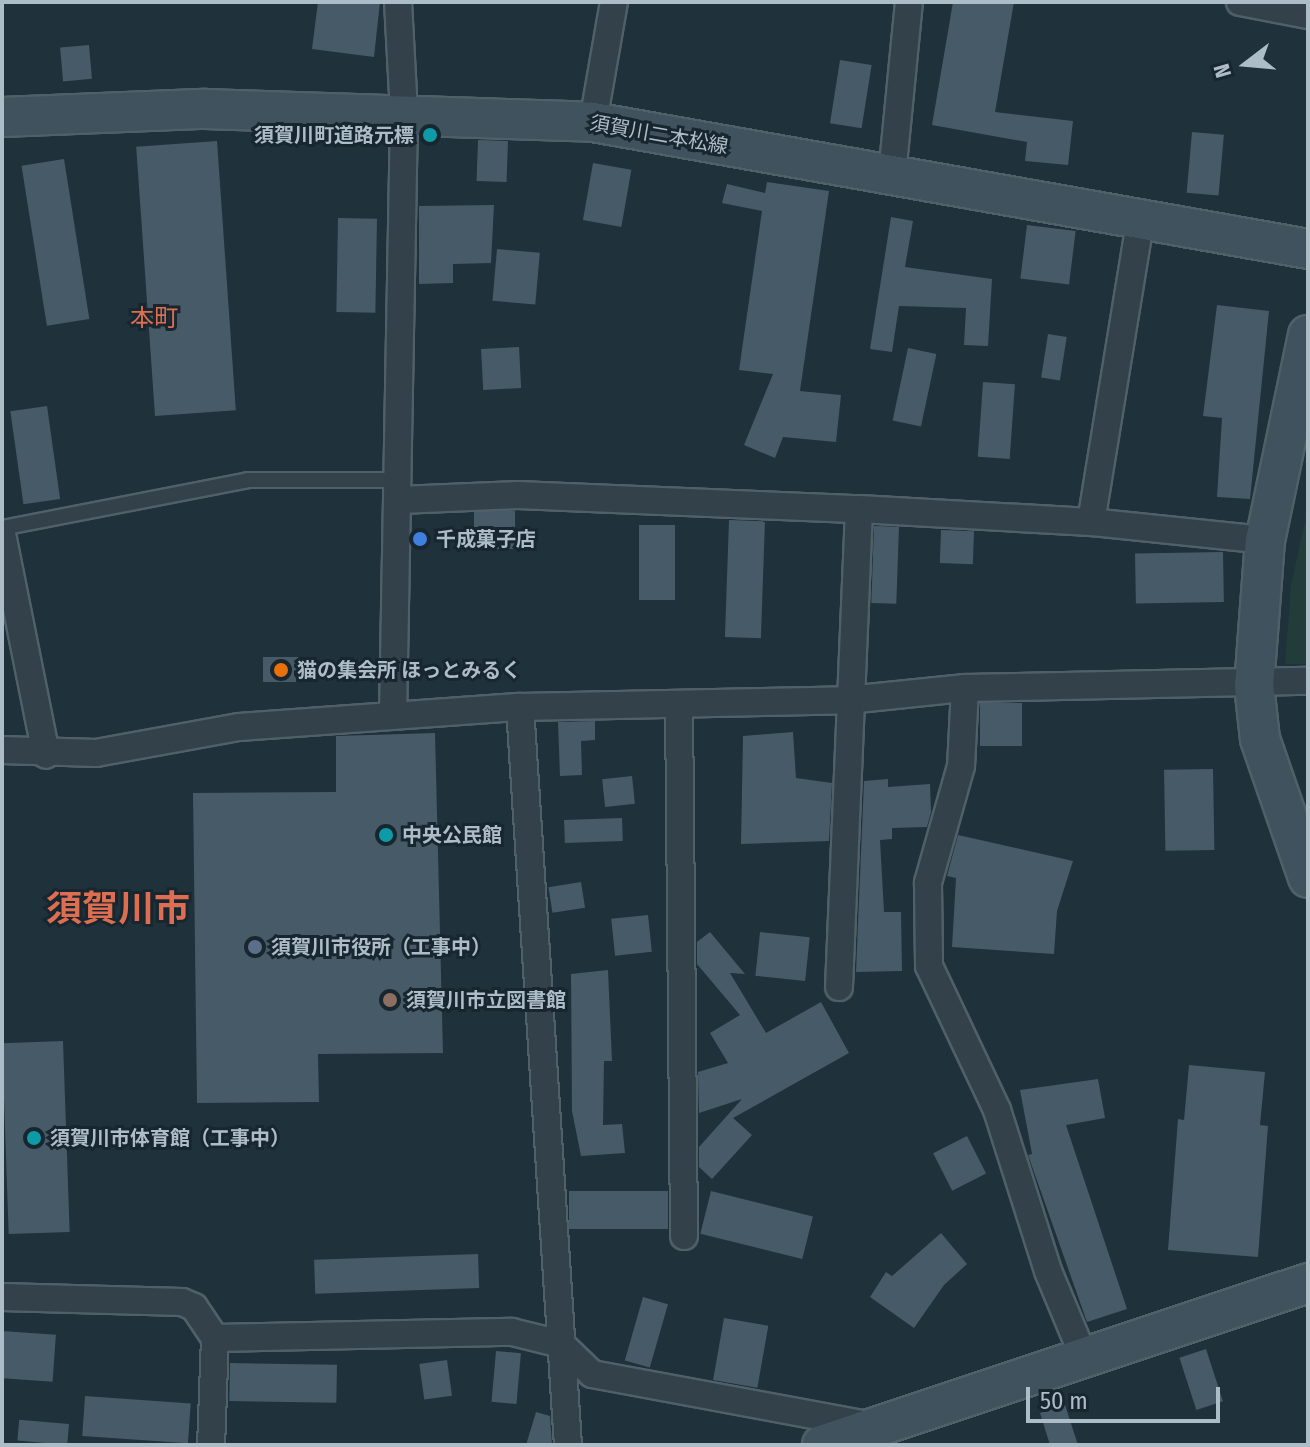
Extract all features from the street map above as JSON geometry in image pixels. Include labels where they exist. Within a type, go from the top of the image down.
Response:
[{"type":"main road","name":"須賀川二本松線","points":[[2,117],[205,109],[404,113],[593,122],[1140,222],[1308,249]]},
{"type":"main road","points":[[1308,335],[1265,540],[1254,685],[1260,739],[1308,878]]},
{"type":"main road","points":[[822,1445],[1085,1360],[1308,1283]]},
{"type":"street","points":[[393,716],[400,490],[404,113],[398,2]]},
{"type":"street","points":[[593,122],[614,2]]},
{"type":"street","points":[[892,175],[909,2]]},
{"type":"street","points":[[1240,2],[1308,15]]},
{"type":"street","points":[[1091,522],[1140,222]]},
{"type":"street","points":[[400,490],[1091,522],[1265,540]]},
{"type":"street","points":[[839,987],[848,700],[859,509]]},
{"type":"street","points":[[2,531],[46,755]]},
{"type":"street","points":[[2,750],[46,755],[96,753],[239,727],[520,707],[848,700],[965,688],[1254,685],[1308,681]]},
{"type":"street","points":[[965,688],[961,766],[928,883],[929,966],[997,1110],[1048,1271],[1085,1360]]},
{"type":"street","points":[[679,704],[684,1236]]},
{"type":"street","points":[[520,707],[568,1445]]},
{"type":"street","points":[[2,1297],[182,1302],[194,1307],[215,1338],[211,1445]]},
{"type":"street","points":[[215,1338],[512,1332],[561,1344],[592,1374],[881,1427]]},
{"type":"lane","points":[[2,531],[248,480],[400,490]]},
{"type":"green space","points":[[1308,507],[1308,664],[1285,664],[1291,586]]},
{"type":"building","points":[[318,2],[380,2],[374,57],[312,49]]},
{"type":"building","points":[[953,2],[1014,2],[995,112],[1073,121],[1068,165],[1025,161],[1027,142],[932,125]]},
{"type":"building","points":[[89,45],[92,79],[63,81],[60,48]]},
{"type":"building","points":[[840,60],[872,65],[862,128],[830,123]]},
{"type":"building","points":[[1192,132],[1224,135],[1219,196],[1187,193]]},
{"type":"building","points":[[478,140],[508,141],[507,182],[477,181]]},
{"type":"building","points":[[217,141],[236,410],[155,416],[136,147]]},
{"type":"building","points":[[64,159],[89,319],[47,326],[22,166]]},
{"type":"building","points":[[593,163],[631,170],[621,227],[583,220]]},
{"type":"building","points":[[767,182],[829,191],[800,391],[841,395],[836,442],[783,437],[775,458],[744,445],[773,374],[739,370],[762,211],[722,203],[727,184],[765,193]]},
{"type":"building","points":[[494,205],[491,263],[453,264],[453,283],[419,284],[419,206]]},
{"type":"building","points":[[891,217],[913,221],[905,267],[992,279],[988,346],[964,345],[966,308],[899,306],[892,352],[870,349]]},
{"type":"building","points":[[338,218],[377,219],[375,313],[336,312]]},
{"type":"building","points":[[1027,225],[1076,231],[1069,285],[1020,279]]},
{"type":"building","points":[[497,249],[540,253],[535,305],[492,301]]},
{"type":"building","points":[[1217,305],[1269,311],[1250,499],[1217,497],[1222,418],[1203,416]]},
{"type":"building","points":[[1048,334],[1067,337],[1060,380],[1041,377]]},
{"type":"building","points":[[519,347],[521,388],[483,390],[481,349]]},
{"type":"building","points":[[908,348],[936,354],[921,426],[893,420]]},
{"type":"building","points":[[983,382],[1015,384],[1010,459],[978,457]]},
{"type":"building","points":[[47,406],[60,499],[23,504],[10,411]]},
{"type":"building","points":[[474,511],[515,511],[515,549],[474,549]]},
{"type":"building","points":[[729,520],[765,521],[761,638],[725,637]]},
{"type":"building","points":[[639,525],[675,525],[675,600],[639,600]]},
{"type":"building","points":[[874,526],[899,527],[896,604],[871,603]]},
{"type":"building","points":[[941,530],[974,531],[973,564],[940,563]]},
{"type":"building","points":[[1223,552],[1224,602],[1136,604],[1135,554]]},
{"type":"building","name":"猫の集会所 ほっとみるく","points":[[263,657],[299,657],[299,682],[263,682]]},
{"type":"building","points":[[980,703],[1022,703],[1022,746],[980,746]]},
{"type":"building","points":[[595,721],[595,740],[581,741],[582,775],[560,776],[558,722]]},
{"type":"building","points":[[793,732],[796,778],[832,783],[829,841],[741,844],[743,736]]},
{"type":"building","points":[[435,733],[443,1053],[318,1054],[319,1102],[197,1103],[193,793],[336,792],[336,736]]},
{"type":"building","points":[[1213,769],[1214,850],[1165,851],[1164,770]]},
{"type":"building","points":[[632,776],[635,804],[605,807],[602,779]]},
{"type":"building","points":[[888,779],[888,787],[930,784],[931,812],[927,827],[892,828],[892,839],[880,840],[884,912],[901,912],[902,971],[856,972],[864,781]]},
{"type":"building","points":[[622,818],[623,841],[565,843],[564,820]]},
{"type":"building","points":[[958,835],[1073,861],[1057,911],[1054,954],[952,947],[956,878],[947,876]]},
{"type":"building","points":[[581,882],[585,908],[552,913],[548,887]]},
{"type":"building","points":[[648,915],[652,952],[615,956],[611,919]]},
{"type":"building","points":[[710,932],[745,974],[730,973],[766,1033],[821,1002],[849,1053],[733,1118],[752,1135],[712,1179],[699,1167],[699,1147],[742,1099],[699,1113],[698,1072],[728,1063],[710,1033],[740,1015],[697,964],[697,942]]},
{"type":"building","points":[[760,932],[810,937],[805,981],[755,976]]},
{"type":"building","points":[[608,970],[612,1061],[604,1061],[603,1125],[622,1124],[625,1153],[581,1156],[572,1111],[571,974]]},
{"type":"building","name":"須賀川市体育館（工事中）","points":[[63,1041],[70,1232],[9,1234],[2,1043]]},
{"type":"building","points":[[1189,1065],[1265,1072],[1260,1125],[1268,1126],[1258,1257],[1168,1250],[1178,1119],[1184,1120]]},
{"type":"building","points":[[1098,1079],[1105,1118],[1066,1125],[1127,1309],[1087,1322],[1028,1155],[1032,1154],[1020,1090]]},
{"type":"building","points":[[967,1136],[986,1173],[952,1191],[933,1153]]},
{"type":"building","points":[[569,1191],[668,1191],[668,1229],[569,1229]]},
{"type":"building","points":[[711,1191],[813,1216],[802,1259],[700,1234]]},
{"type":"building","points":[[941,1233],[967,1264],[944,1285],[914,1328],[870,1297],[886,1272],[892,1276]]},
{"type":"building","points":[[478,1254],[479,1288],[315,1294],[314,1260]]},
{"type":"building","points":[[643,1297],[668,1304],[650,1368],[625,1360]]},
{"type":"building","points":[[724,1318],[768,1326],[757,1388],[713,1380]]},
{"type":"building","points":[[2,1331],[56,1335],[53,1382],[2,1378]]},
{"type":"building","points":[[1206,1349],[1223,1401],[1196,1410],[1179,1358]]},
{"type":"building","points":[[496,1351],[521,1353],[516,1404],[492,1402]]},
{"type":"building","points":[[447,1360],[452,1396],[424,1400],[419,1364]]},
{"type":"building","points":[[230,1363],[337,1365],[336,1403],[229,1401]]},
{"type":"building","points":[[85,1396],[191,1403],[188,1443],[82,1436]]},
{"type":"building","points":[[1065,1405],[1078,1445],[1050,1445],[1040,1413]]},
{"type":"building","points":[[536,1412],[550,1416],[552,1445],[526,1445]]},
{"type":"building","points":[[19,1420],[69,1424],[67,1445],[17,1441]]},
{"type":"place","name":"須賀川町道路元標","points":[[430,135]]},
{"type":"place","name":"千成菓子店","points":[[420,539]]},
{"type":"place","name":"猫の集会所 ほっとみるく","points":[[281,670]]},
{"type":"place","name":"中央公民館","points":[[386,835]]},
{"type":"place","name":"須賀川市役所（工事中）","points":[[255,947]]},
{"type":"place","name":"須賀川市立図書館","points":[[390,1000]]},
{"type":"place","name":"須賀川市体育館（工事中）","points":[[34,1138]]},
{"type":"district","name":"本町","points":[[154,319]]},
{"type":"district","name":"須賀川市","points":[[118,910]]}]
